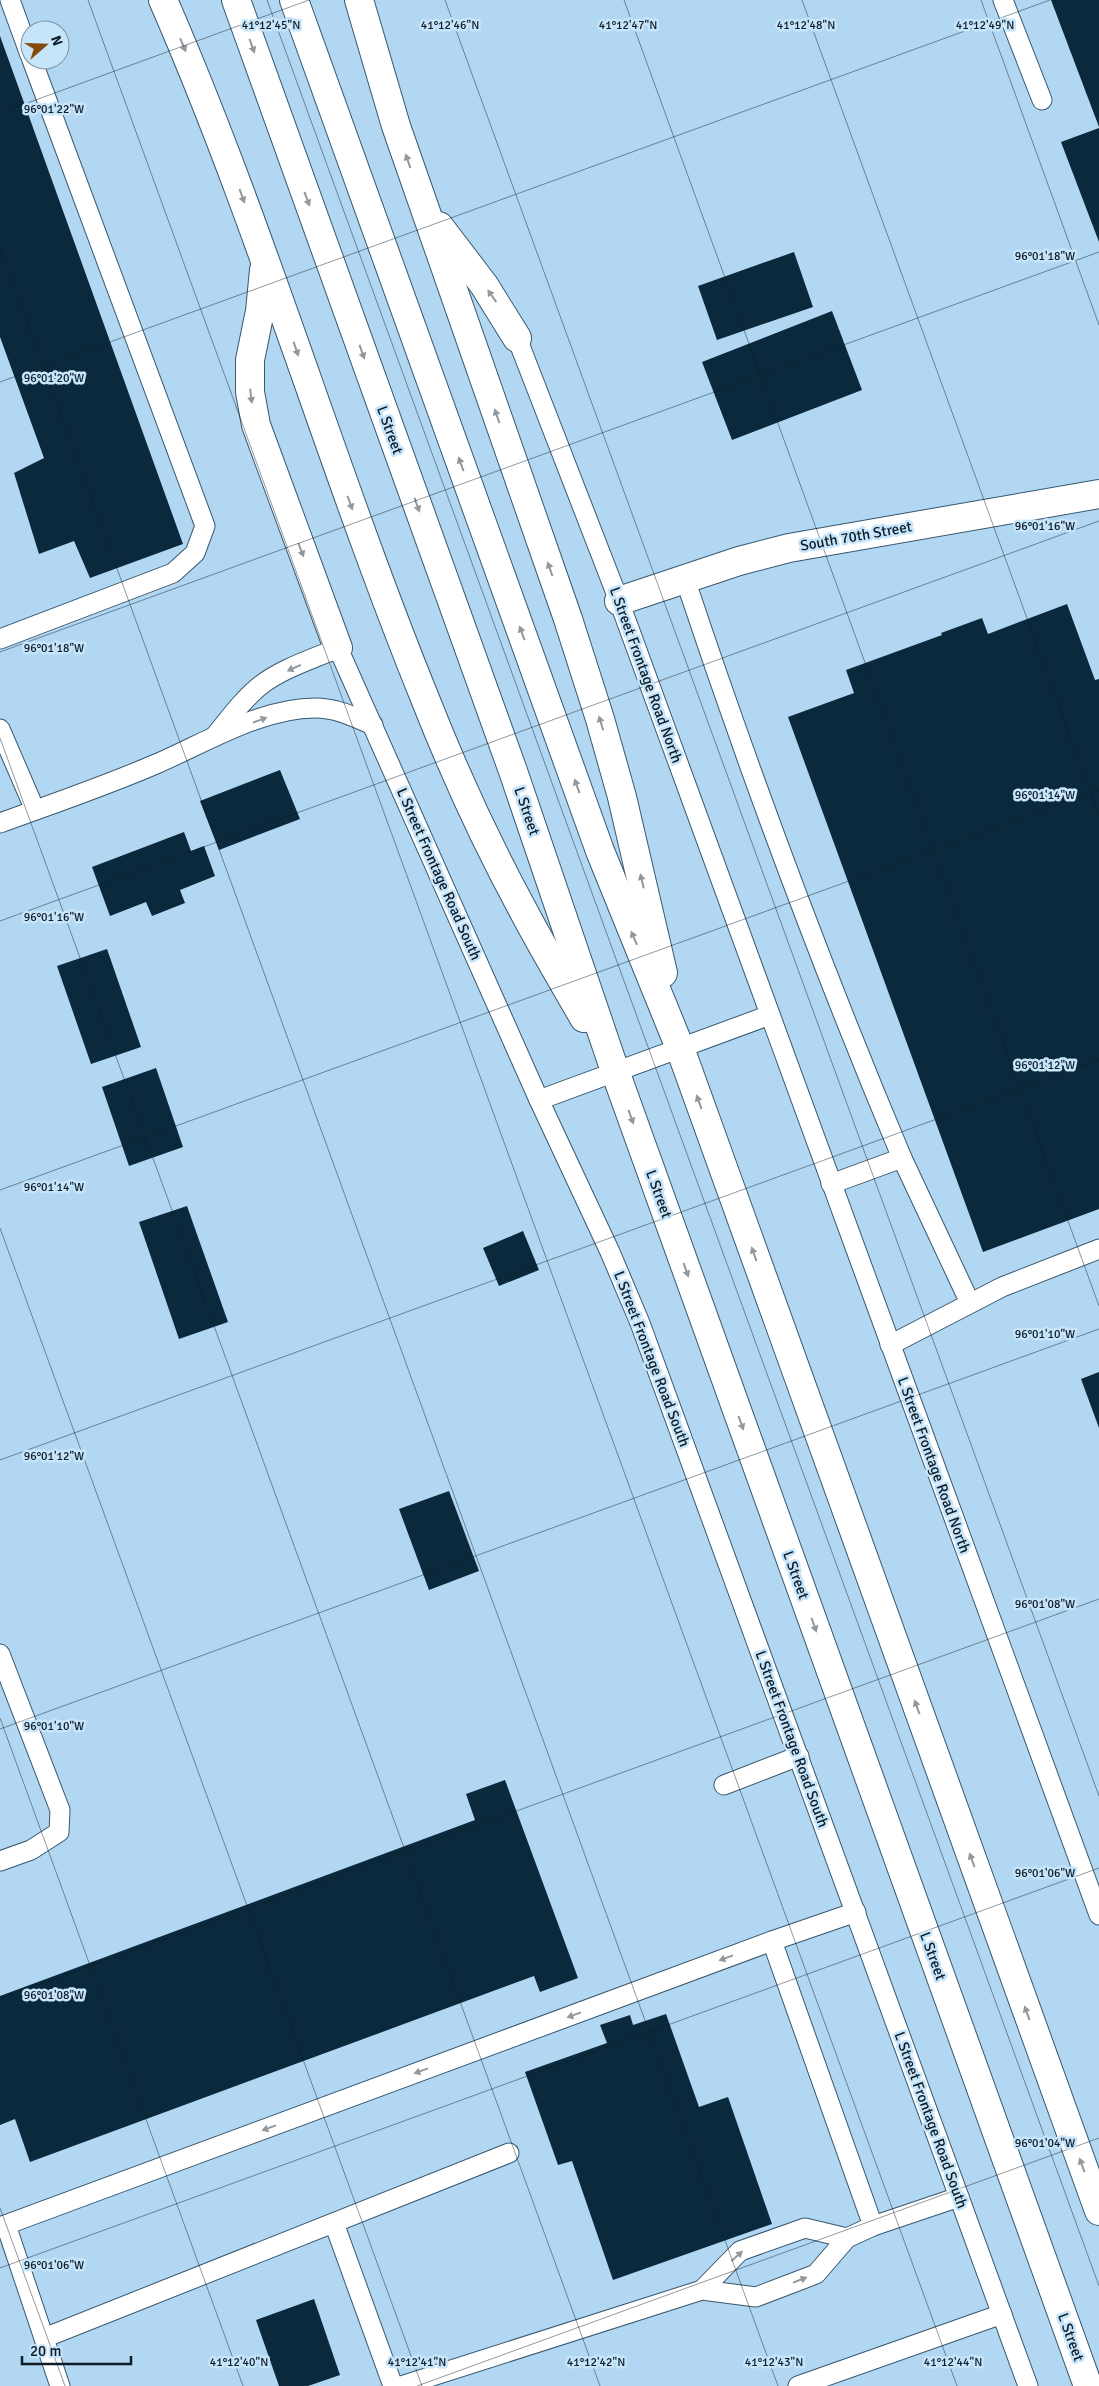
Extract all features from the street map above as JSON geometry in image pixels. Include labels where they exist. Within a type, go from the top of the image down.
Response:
[{"type":"main road","points":[[164,0],[195,73],[265,261],[345,490],[427,704],[496,859],[524,913],[615,1071]]},
{"type":"main road","name":"L Street","points":[[236,0],[513,771],[615,1071],[1088,2386]]},
{"type":"main road","points":[[294,0],[600,850],[680,1048],[1099,2211]]},
{"type":"main road","points":[[358,0],[396,126],[568,619],[600,719],[622,797],[680,1048]]},
{"type":"main road","points":[[424,207],[484,285],[517,338]]},
{"type":"main road","points":[[265,261],[260,311],[250,360],[250,392],[256,425],[338,648]]},
{"type":"main road","name":"South 70th Street","points":[[619,601],[739,560],[789,548],[1099,494]]},
{"type":"lane","points":[[10,0],[20,28]]},
{"type":"lane","points":[[1003,0],[1042,100]]},
{"type":"lane","points":[[0,639],[173,573],[195,553],[205,526],[36,70]]},
{"type":"lane","name":"L Street Frontage Road North","points":[[517,338],[619,601],[1099,1915]]},
{"type":"lane","points":[[685,579],[722,690],[838,1003],[902,1158],[970,1303]]},
{"type":"lane","points":[[214,736],[248,696],[263,683],[338,648]]},
{"type":"lane","name":"L Street Frontage Road South","points":[[338,648],[538,1100],[610,1252],[637,1315],[1028,2386]]},
{"type":"lane","points":[[0,823],[153,765],[214,736],[277,713],[314,708],[330,708],[373,725]]},
{"type":"lane","points":[[0,729],[36,810]]},
{"type":"lane","points":[[538,1100],[770,1015]]},
{"type":"lane","points":[[831,1184],[902,1158]]},
{"type":"lane","points":[[890,1345],[1002,1287],[1099,1249]]},
{"type":"lane","points":[[0,1654],[60,1810],[59,1832],[31,1850],[0,1861]]},
{"type":"lane","points":[[724,1784],[799,1756]]},
{"type":"lane","points":[[60,2386],[3,2226],[772,1941],[856,1912]]},
{"type":"lane","points":[[772,1941],[873,2226]]},
{"type":"lane","points":[[44,2338],[509,2153]]},
{"type":"lane","points":[[400,2386],[702,2290],[756,2297],[816,2274],[847,2238],[873,2226],[959,2197]]},
{"type":"lane","points":[[334,2222],[393,2386]]},
{"type":"lane","points":[[702,2290],[740,2251],[805,2228],[847,2238]]},
{"type":"lane","points":[[798,2386],[1002,2314]]},
{"type":"building","points":[[1051,0],[1099,0],[1099,127]]},
{"type":"building","points":[[0,36],[183,544],[90,578],[74,541],[39,554],[14,473],[44,458],[0,337]]},
{"type":"building","points":[[1099,128],[1099,242],[1061,142]]},
{"type":"building","points":[[794,252],[813,307],[717,340],[698,286]]},
{"type":"building","points":[[832,311],[862,390],[732,440],[702,362]]},
{"type":"building","points":[[1067,604],[1095,680],[1099,679],[1099,1209],[983,1252],[788,717],[854,693],[846,670],[942,635],[941,633],[982,618],[988,634]]},
{"type":"building","points":[[280,770],[300,819],[219,850],[200,801]]},
{"type":"building","points":[[184,832],[191,851],[204,846],[215,876],[180,890],[185,903],[152,916],[146,902],[110,916],[92,867]]},
{"type":"building","points":[[107,949],[141,1047],[91,1064],[57,966]]},
{"type":"building","points":[[156,1068],[183,1147],[129,1166],[102,1087]]},
{"type":"building","points":[[187,1206],[228,1322],[179,1339],[139,1222]]},
{"type":"building","points":[[523,1231],[539,1270],[499,1286],[483,1248]]},
{"type":"building","points":[[1099,1372],[1099,1428],[1081,1379]]},
{"type":"building","points":[[449,1491],[479,1571],[429,1590],[399,1509]]},
{"type":"building","points":[[505,1780],[578,1978],[540,1992],[534,1976],[30,2162],[15,2119],[0,2125],[0,1996],[475,1820],[466,1794]]},
{"type":"building","points":[[666,2014],[699,2107],[728,2097],[772,2224],[613,2280],[572,2161],[558,2165],[525,2072],[607,2043],[600,2025],[630,2015],[633,2025]]},
{"type":"building","points":[[314,2299],[340,2375],[308,2386],[279,2386],[256,2320]]}]
